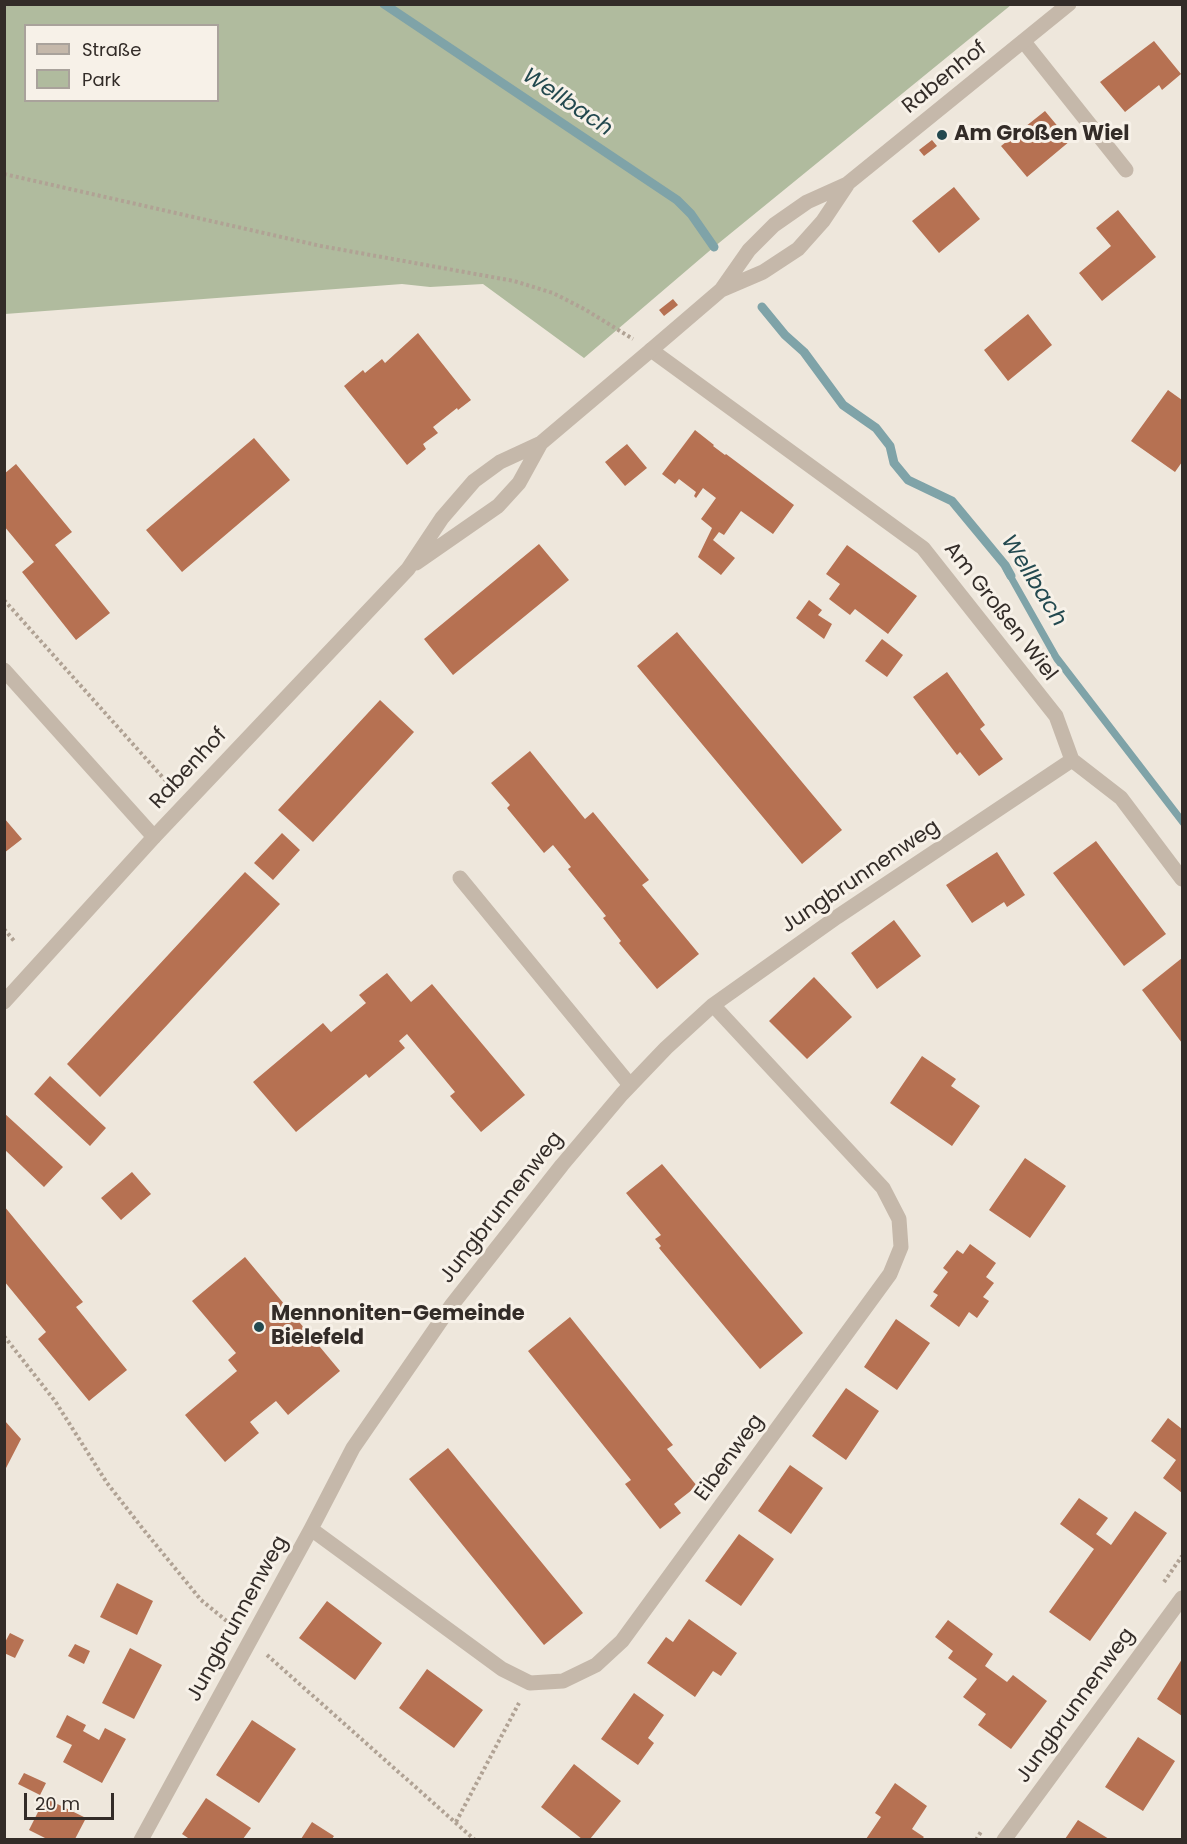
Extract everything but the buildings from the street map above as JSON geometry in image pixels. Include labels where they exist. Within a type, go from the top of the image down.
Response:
[{"type":"street","name":"Rabenhof","points":[[4,1002],[154,837],[408,569],[442,518],[474,481],[500,462],[541,443],[721,290],[749,250],[774,225],[807,202],[847,184],[1069,4]]},
{"type":"street","points":[[1024,42],[1126,170]]},
{"type":"street","name":"Rabenhof","points":[[721,290],[763,272],[798,249],[823,221],[847,184]]},
{"type":"street","name":"Am Großen Wiel","points":[[651,350],[923,548],[1056,716],[1072,760]]},
{"type":"street","name":"Rabenhof","points":[[408,569],[498,506],[519,483],[541,443]]},
{"type":"street","points":[[4,670],[154,837]]},
{"type":"street","points":[[1072,760],[1121,798],[1182,879]]},
{"type":"street","name":"Jungbrunnenweg","points":[[141,1839],[353,1448],[451,1306],[562,1165],[630,1085],[666,1047],[714,1005],[837,916],[1072,760]]},
{"type":"street","points":[[460,878],[630,1085]]},
{"type":"street","name":"Eibenweg","points":[[530,1683],[563,1681],[596,1665],[622,1641],[890,1274],[901,1247],[899,1219],[884,1188],[714,1005]]},
{"type":"street","points":[[311,1529],[502,1669],[530,1683]]},
{"type":"street","name":"Jungbrunnenweg","points":[[1004,1839],[1182,1598]]},
{"type":"path","points":[[4,174],[321,246],[514,281],[553,293],[586,310],[651,350]]},
{"type":"path","points":[[4,600],[166,781]]},
{"type":"path","points":[[4,929],[15,942]]},
{"type":"path","points":[[4,1336],[55,1401],[107,1482],[201,1600],[250,1640],[475,1839]]},
{"type":"path","points":[[456,1822],[530,1683]]},
{"type":"green space","points":[[5,4],[1011,4],[714,247],[584,358],[483,284],[430,287],[402,284],[5,314]]},
{"type":"water","points":[[1008,565],[1059,655],[1182,815],[1182,827],[1054,661],[1003,570]]},
{"type":"waterway","name":"Wellbach","points":[[384,4],[677,200],[691,214],[714,247]]},
{"type":"waterway","name":"Wellbach","points":[[762,307],[785,335],[804,352],[843,405],[876,428],[890,446],[894,463],[908,480],[952,501],[1005,565],[1011,576]]},
{"type":"place","name":"Am Großen Wiel","points":[[942,135]]},
{"type":"place","name":"Mennoniten-Gemeinde Bielefeld","points":[[259,1327]]}]
